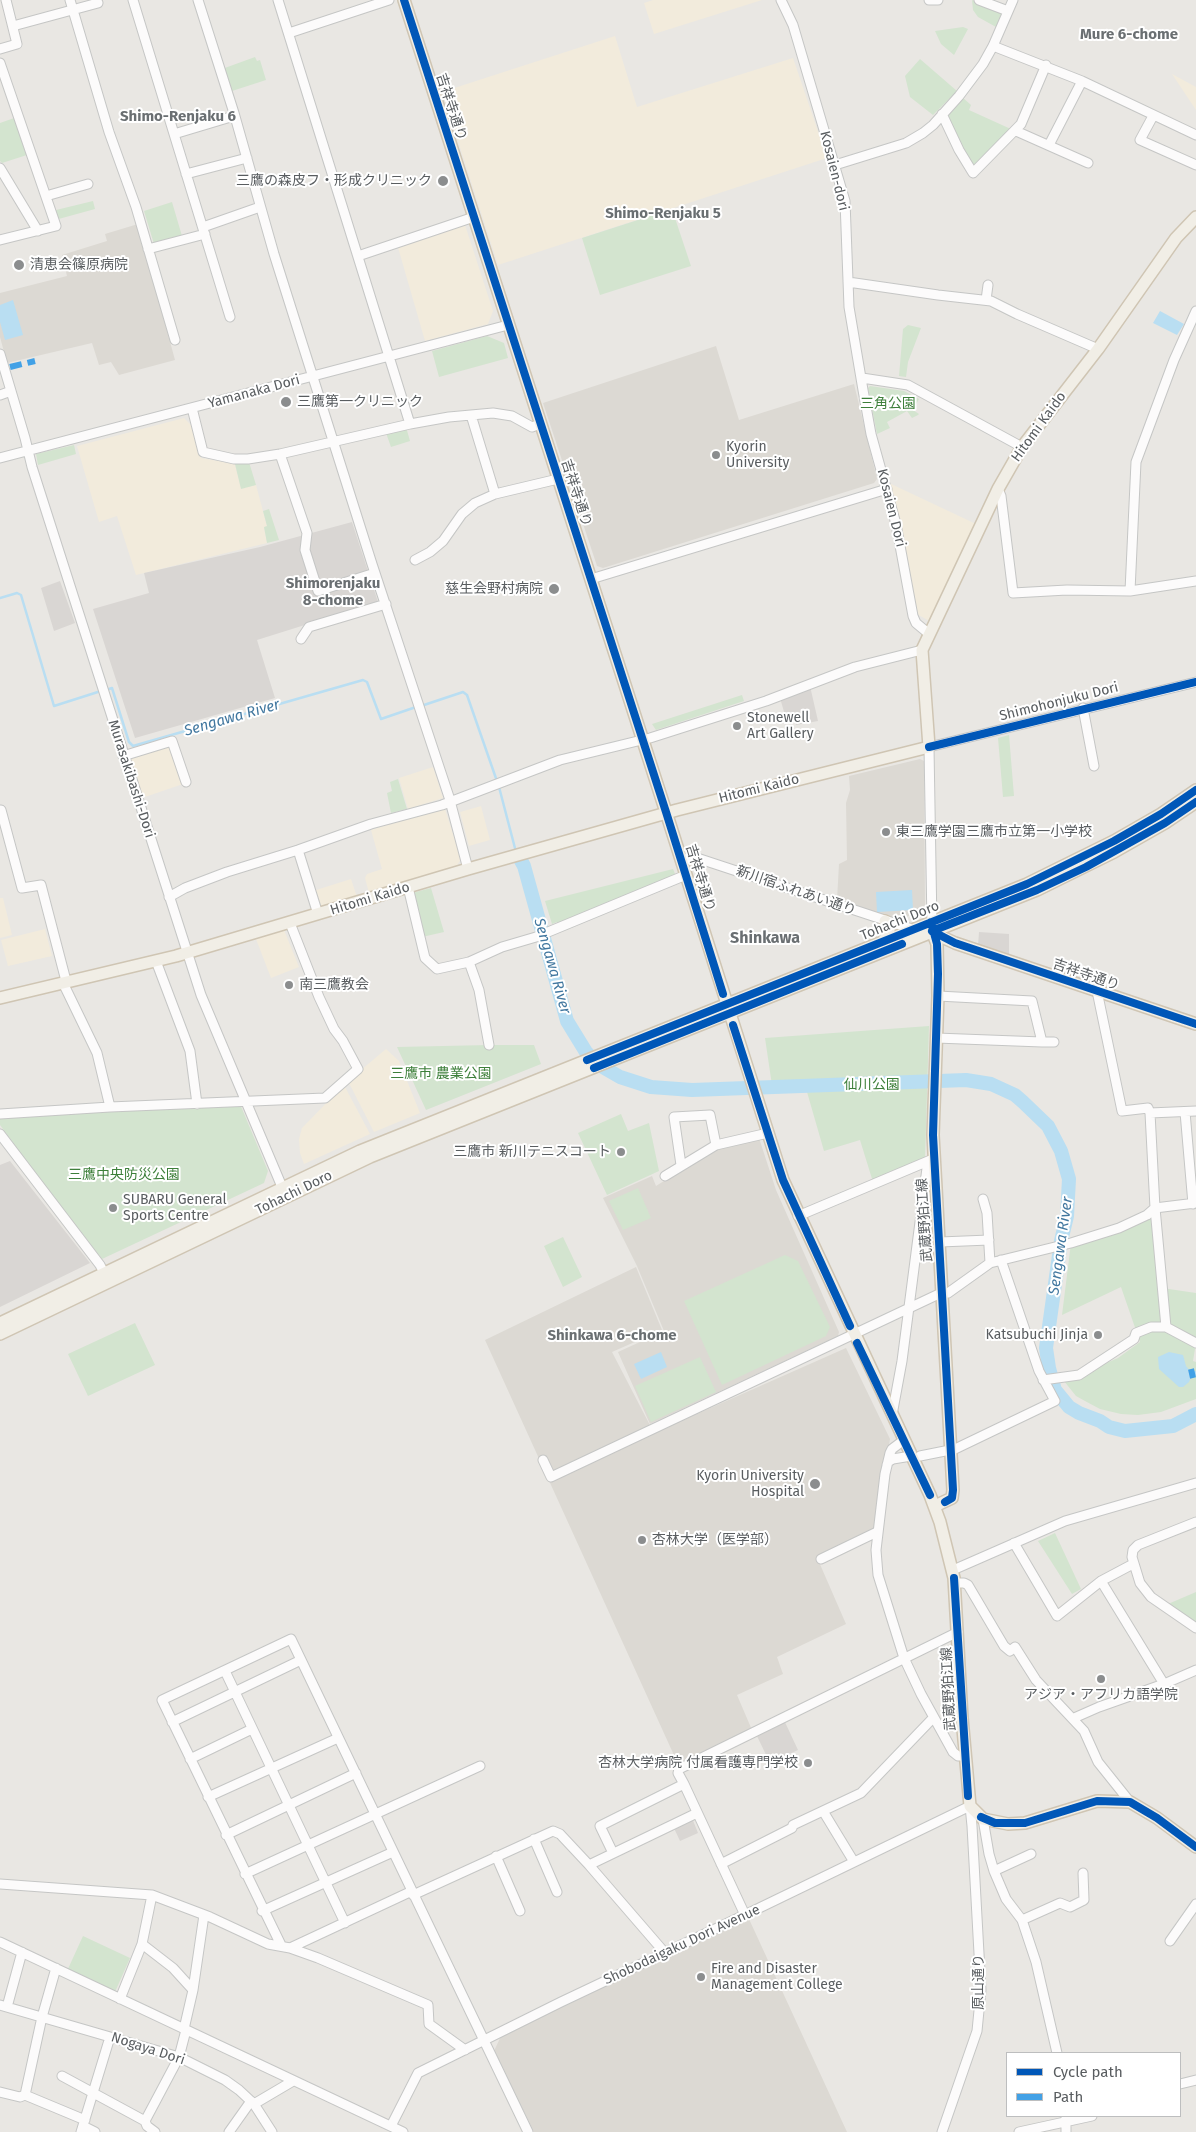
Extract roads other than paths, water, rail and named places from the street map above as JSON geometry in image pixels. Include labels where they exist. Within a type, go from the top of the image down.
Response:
[{"type":"main road","name":"吉祥寺通り","points":[[404,0],[666,812],[682,864],[683,877],[728,1009]]},
{"type":"main road","name":"Hitomi Kaido","points":[[0,998],[156,961],[666,812],[929,747],[922,650],[928,633],[998,489],[1022,447],[1098,350],[1167,251],[1196,217]]},
{"type":"main road","name":"Tohachi Doro","points":[[0,1334],[106,1278],[285,1192],[360,1151],[590,1064],[932,927],[1087,856],[1137,829],[1196,790]]},
{"type":"main road","name":"Tohachi Doro","points":[[932,927],[1037,890],[1086,867],[1165,823],[1196,802]]},
{"type":"main road","points":[[883,941],[889,933],[889,927],[885,921]]},
{"type":"main road","name":"吉祥寺通り","points":[[912,929],[932,927],[947,940],[1196,1024]]},
{"type":"main road","name":"武蔵野狛江線","points":[[932,927],[937,944],[938,996],[932,1125],[953,1490],[952,1498],[935,1506]]},
{"type":"main road","name":"Tohachi Doro","points":[[728,1009],[912,929]]},
{"type":"main road","name":"武蔵野狛江線","points":[[728,1009],[783,1180],[798,1216],[904,1440],[916,1456],[935,1506],[955,1583],[970,1806]]},
{"type":"main road","name":"Tohachi Doro","points":[[0,1323],[106,1278]]},
{"type":"main road","points":[[970,1806],[983,1819],[1008,1824],[1025,1823],[1097,1801],[1130,1802],[1157,1818],[1196,1847]]},
{"type":"street","points":[[0,49],[17,44],[6,0]]},
{"type":"street","points":[[133,0],[230,318]]},
{"type":"street","points":[[198,0],[334,443],[450,801],[468,869]]},
{"type":"street","points":[[278,0],[410,424]]},
{"type":"street","name":"Kosaien-dori","points":[[781,0],[793,25],[844,201],[851,330],[862,378]]},
{"type":"street","points":[[929,0],[938,0]]},
{"type":"street","points":[[979,0],[1008,11]]},
{"type":"street","points":[[835,165],[906,143],[923,133],[974,78],[994,46],[1013,0]]},
{"type":"street","points":[[289,33],[383,1]]},
{"type":"street","points":[[13,26],[71,5],[98,3]]},
{"type":"street","points":[[71,5],[109,132],[136,206],[175,340]]},
{"type":"street","points":[[0,16],[10,14]]},
{"type":"street","points":[[994,46],[1046,65],[1196,135]]},
{"type":"street","points":[[0,64],[56,226],[0,240]]},
{"type":"street","points":[[942,114],[973,173],[1021,124],[1046,65]]},
{"type":"street","points":[[1049,145],[1082,81]]},
{"type":"street","points":[[174,134],[234,116]]},
{"type":"street","points":[[1153,116],[1140,140],[1196,166]]},
{"type":"street","points":[[1016,131],[1088,163]]},
{"type":"street","points":[[186,174],[246,158]]},
{"type":"street","points":[[0,168],[38,231]]},
{"type":"street","points":[[46,196],[88,184]]},
{"type":"street","points":[[148,249],[204,230],[260,207]]},
{"type":"street","points":[[358,256],[474,217]]},
{"type":"street","points":[[848,282],[986,300],[1098,350]]},
{"type":"street","points":[[986,300],[988,285]]},
{"type":"street","points":[[1130,591],[1136,462],[1171,368],[1196,311]]},
{"type":"street","name":"Yamanaka Dori","points":[[0,458],[508,325]]},
{"type":"street","name":"Murasakibashi-Dori","points":[[0,354],[32,467],[201,995],[285,1192]]},
{"type":"street","points":[[862,378],[908,385],[1022,447]]},
{"type":"street","name":"Kosaien Dori","points":[[862,378],[871,434],[887,489],[913,616],[916,624],[928,633]]},
{"type":"street","points":[[0,395],[11,391]]},
{"type":"street","points":[[192,408],[203,452],[234,459],[248,459],[280,454],[410,424],[471,415],[493,413],[512,416],[532,427],[540,424]]},
{"type":"street","points":[[471,415],[495,494]]},
{"type":"street","points":[[280,454],[307,533],[305,550],[318,591],[375,573]]},
{"type":"street","points":[[415,560],[430,552],[443,541],[462,514],[475,503],[495,494],[558,479]]},
{"type":"street","points":[[591,579],[887,489]]},
{"type":"street","points":[[998,489],[1002,504],[1014,593],[1067,590],[1130,591],[1196,581]]},
{"type":"street","points":[[301,639],[309,628],[386,604]]},
{"type":"street","points":[[170,897],[185,888],[227,872],[298,850],[371,824],[450,801],[560,760],[643,740],[766,701],[855,667],[922,650]]},
{"type":"street","name":"Shimohonjuku Dori","points":[[929,747],[1025,720],[1083,708],[1153,689],[1196,682]]},
{"type":"street","points":[[1083,708],[1094,766]]},
{"type":"street","points":[[123,756],[172,741],[186,782]]},
{"type":"street","points":[[929,747],[932,927]]},
{"type":"street","points":[[1,810],[22,888],[40,885],[65,987],[97,1053],[110,1107]]},
{"type":"street","points":[[298,850],[317,911]]},
{"type":"street","name":"新川宿ふれあい通り","points":[[682,864],[685,859],[694,857],[912,929]]},
{"type":"street","points":[[408,887],[425,958],[437,969],[469,962],[502,947],[536,938],[683,877]]},
{"type":"street","points":[[0,1114],[110,1107],[325,1098],[358,1068],[334,1029],[290,923]]},
{"type":"street","points":[[156,961],[190,1051],[196,1104]]},
{"type":"street","points":[[469,962],[479,990],[489,1045]]},
{"type":"street","points":[[1097,991],[1122,1111],[1148,1108],[1150,1113],[1155,1208],[1166,1327]]},
{"type":"street","points":[[938,996],[1032,1001],[1042,1042]]},
{"type":"street","points":[[936,1038],[1054,1042]]},
{"type":"street","points":[[1150,1113],[1196,1111]]},
{"type":"street","points":[[543,1460],[551,1477],[942,1293],[948,1293],[990,1263],[1071,1243],[1131,1224],[1155,1208],[1195,1204],[1184,1112]]},
{"type":"street","points":[[680,1166],[674,1117],[710,1115],[716,1145]]},
{"type":"street","points":[[0,1134],[100,1264],[106,1278]]},
{"type":"street","points":[[665,1176],[716,1145],[768,1134]]},
{"type":"street","points":[[798,1216],[934,1158]]},
{"type":"street","points":[[892,1415],[909,1309],[927,1168],[934,1158]]},
{"type":"street","points":[[983,1199],[987,1213],[990,1263]]},
{"type":"street","points":[[940,1242],[989,1240]]},
{"type":"street","points":[[887,1464],[893,1459],[951,1451],[1055,1401],[1043,1380],[1000,1260]]},
{"type":"street","points":[[1043,1380],[1079,1375],[1134,1338],[1136,1334],[1150,1327],[1166,1327],[1196,1343]]},
{"type":"street","points":[[904,1440],[892,1448],[887,1464],[877,1532],[878,1575],[904,1658],[933,1718],[953,1752],[958,1756],[966,1756]]},
{"type":"street","points":[[953,1570],[1065,1521],[1196,1483]]},
{"type":"street","points":[[1196,1522],[1138,1545],[1134,1550],[1133,1564],[1140,1583],[1151,1596],[1196,1628]]},
{"type":"street","points":[[821,1560],[877,1532]]},
{"type":"street","points":[[1014,1544],[1058,1616],[1101,1581],[1133,1564]]},
{"type":"street","points":[[1101,1581],[1164,1684]]},
{"type":"street","points":[[955,1583],[964,1582],[968,1585],[1004,1646],[1010,1651],[1015,1648],[1036,1680],[1074,1718],[1084,1731],[1098,1762],[1130,1802]]},
{"type":"street","points":[[745,1915],[678,1773],[679,1769],[958,1632]]},
{"type":"street","points":[[280,1945],[162,1700],[291,1639],[528,2132]]},
{"type":"street","points":[[172,1722],[301,1660]]},
{"type":"street","points":[[1074,1718],[1196,1670]]},
{"type":"street","points":[[225,1671],[345,1923]]},
{"type":"street","points":[[721,1864],[792,1828],[793,1825],[861,1793],[933,1718]]},
{"type":"street","points":[[190,1759],[252,1730]]},
{"type":"street","points":[[208,1797],[338,1738]]},
{"type":"street","points":[[245,1874],[480,1766]]},
{"type":"street","points":[[226,1836],[356,1773]]},
{"type":"street","points":[[613,1853],[600,1826],[684,1784]]},
{"type":"street","name":"原山通り","points":[[943,2129],[977,2031],[981,1990],[970,1806]]},
{"type":"street","name":"Shobodaigaku Dori Avenue","points":[[391,2126],[418,2073],[970,1806]]},
{"type":"street","points":[[823,1811],[854,1862]]},
{"type":"street","points":[[589,1865],[697,1813]]},
{"type":"street","points":[[983,1819],[988,1854],[994,1871],[1006,1899],[1022,1920],[1036,1962],[1057,2052]]},
{"type":"street","points":[[290,1948],[548,1832],[554,1831],[560,1834],[589,1865],[666,1953]]},
{"type":"street","points":[[534,1839],[557,1892]]},
{"type":"street","points":[[262,1911],[393,1852]]},
{"type":"street","points":[[994,1871],[1031,1854]]},
{"type":"street","points":[[496,1856],[520,1911]]},
{"type":"street","points":[[1022,1920],[1060,1903],[1070,1907],[1084,1900],[1083,1872]]},
{"type":"street","points":[[0,1884],[152,1895],[204,1915],[268,1944],[280,1945],[318,1958],[428,2005],[429,2024],[465,2050]]},
{"type":"street","points":[[120,1999],[142,1944],[152,1895]]},
{"type":"street","points":[[1170,1941],[1196,1904]]},
{"type":"street","points":[[145,2126],[179,2057],[193,1990],[204,1915]]},
{"type":"street","points":[[0,1942],[403,2132]]},
{"type":"street","points":[[142,1944],[173,1968],[193,1990]]},
{"type":"street","points":[[3,2006],[22,1952]]},
{"type":"street","points":[[25,2095],[42,2017],[56,1968]]},
{"type":"street","name":"Nogaya Dori","points":[[3,2006],[179,2057],[225,2080],[252,2103],[272,2132]]},
{"type":"street","points":[[83,2126],[110,2037]]},
{"type":"street","points":[[62,2076],[155,2132]]},
{"type":"street","points":[[1181,2084],[1196,2080]]},
{"type":"street","points":[[229,2132],[252,2103],[294,2081]]},
{"type":"street","points":[[0,2092],[20,2097],[25,2095],[95,2132]]},
{"type":"street","points":[[1019,2132],[1066,2118],[1079,2117]]},
{"type":"street","points":[[1066,2118],[1066,2132]]},
{"type":"street","points":[[934,2132],[943,2129]]},
{"type":"water","points":[[13,300],[23,335],[5,340],[0,322],[0,305]]},
{"type":"water","points":[[1160,311],[1184,324],[1177,335],[1153,323]]},
{"type":"water","points":[[912,890],[913,910],[877,912],[876,892]]},
{"type":"water","points":[[661,1352],[667,1367],[641,1379],[634,1364]]},
{"type":"water","points":[[1169,1352],[1183,1355],[1186,1366],[1190,1371],[1196,1371],[1196,1376],[1191,1377],[1189,1382],[1183,1387],[1179,1387],[1159,1369],[1158,1357]]},
{"type":"waterway","name":"Sengawa River","points":[[0,598],[17,593],[21,595],[54,706],[101,691]]},
{"type":"waterway","name":"Sengawa River","points":[[106,690],[112,688],[129,742],[133,746],[363,680],[367,682],[381,719],[416,707]]},
{"type":"waterway","name":"Sengawa River","points":[[421,706],[463,692],[467,695],[499,787],[516,852]]},
{"type":"waterway","name":"Sengawa River","points":[[519,857],[524,866],[567,1021],[586,1052],[601,1066],[620,1077],[651,1087],[692,1090],[966,1080],[991,1084],[1015,1095],[1048,1126],[1061,1151],[1069,1179],[1067,1216],[1061,1241],[1046,1348],[1055,1390],[1069,1407],[1079,1413],[1100,1421],[1109,1427],[1125,1431],[1173,1426],[1196,1414]]},
{"type":"place","name":"三鷹の森皮フ・形成クリニック","points":[[443,181]]},
{"type":"place","name":"清恵会篠原病院","points":[[19,265]]},
{"type":"place","name":"三鷹第一クリニック","points":[[286,402]]},
{"type":"place","name":"Kyorin University","points":[[716,455]]},
{"type":"place","name":"慈生会野村病院","points":[[554,589]]},
{"type":"place","name":"Stonewell Art Gallery","points":[[737,726]]},
{"type":"place","name":"東三鷹学園三鷹市立第一小学校","points":[[886,832]]},
{"type":"place","name":"南三鷹教会","points":[[289,985]]},
{"type":"place","name":"三鷹市 新川テニスコート","points":[[621,1152]]},
{"type":"place","name":"SUBARU General Sports Centre","points":[[113,1208]]},
{"type":"place","name":"Katsubuchi Jinja","points":[[1098,1335]]},
{"type":"place","name":"Kyorin University Hospital","points":[[815,1484]]},
{"type":"place","name":"杏林大学（医学部）","points":[[642,1540]]},
{"type":"place","name":"アジア・アフリカ語学院","points":[[1101,1679]]},
{"type":"place","name":"杏林大学病院 付属看護専門学校","points":[[808,1763]]},
{"type":"place","name":"Fire and Disaster Management College","points":[[701,1977]]},
{"type":"district","name":"Mure 6-chome","points":[[1129,35]]},
{"type":"district","name":"Shimo-Renjaku 6","points":[[178,117]]},
{"type":"district","name":"Shimo-Renjaku 5","points":[[663,214]]},
{"type":"district","name":"Shimorenjaku 8-chome","points":[[333,592]]},
{"type":"district","name":"Shinkawa","points":[[765,939]]},
{"type":"district","name":"Shinkawa 6-chome","points":[[612,1336]]},
{"type":"park label","name":"三角公園","points":[[888,404]]},
{"type":"park label","name":"三鷹市 農業公園","points":[[441,1074]]},
{"type":"park label","name":"仙川公園","points":[[872,1085]]},
{"type":"park label","name":"三鷹中央防災公園","points":[[124,1175]]}]
